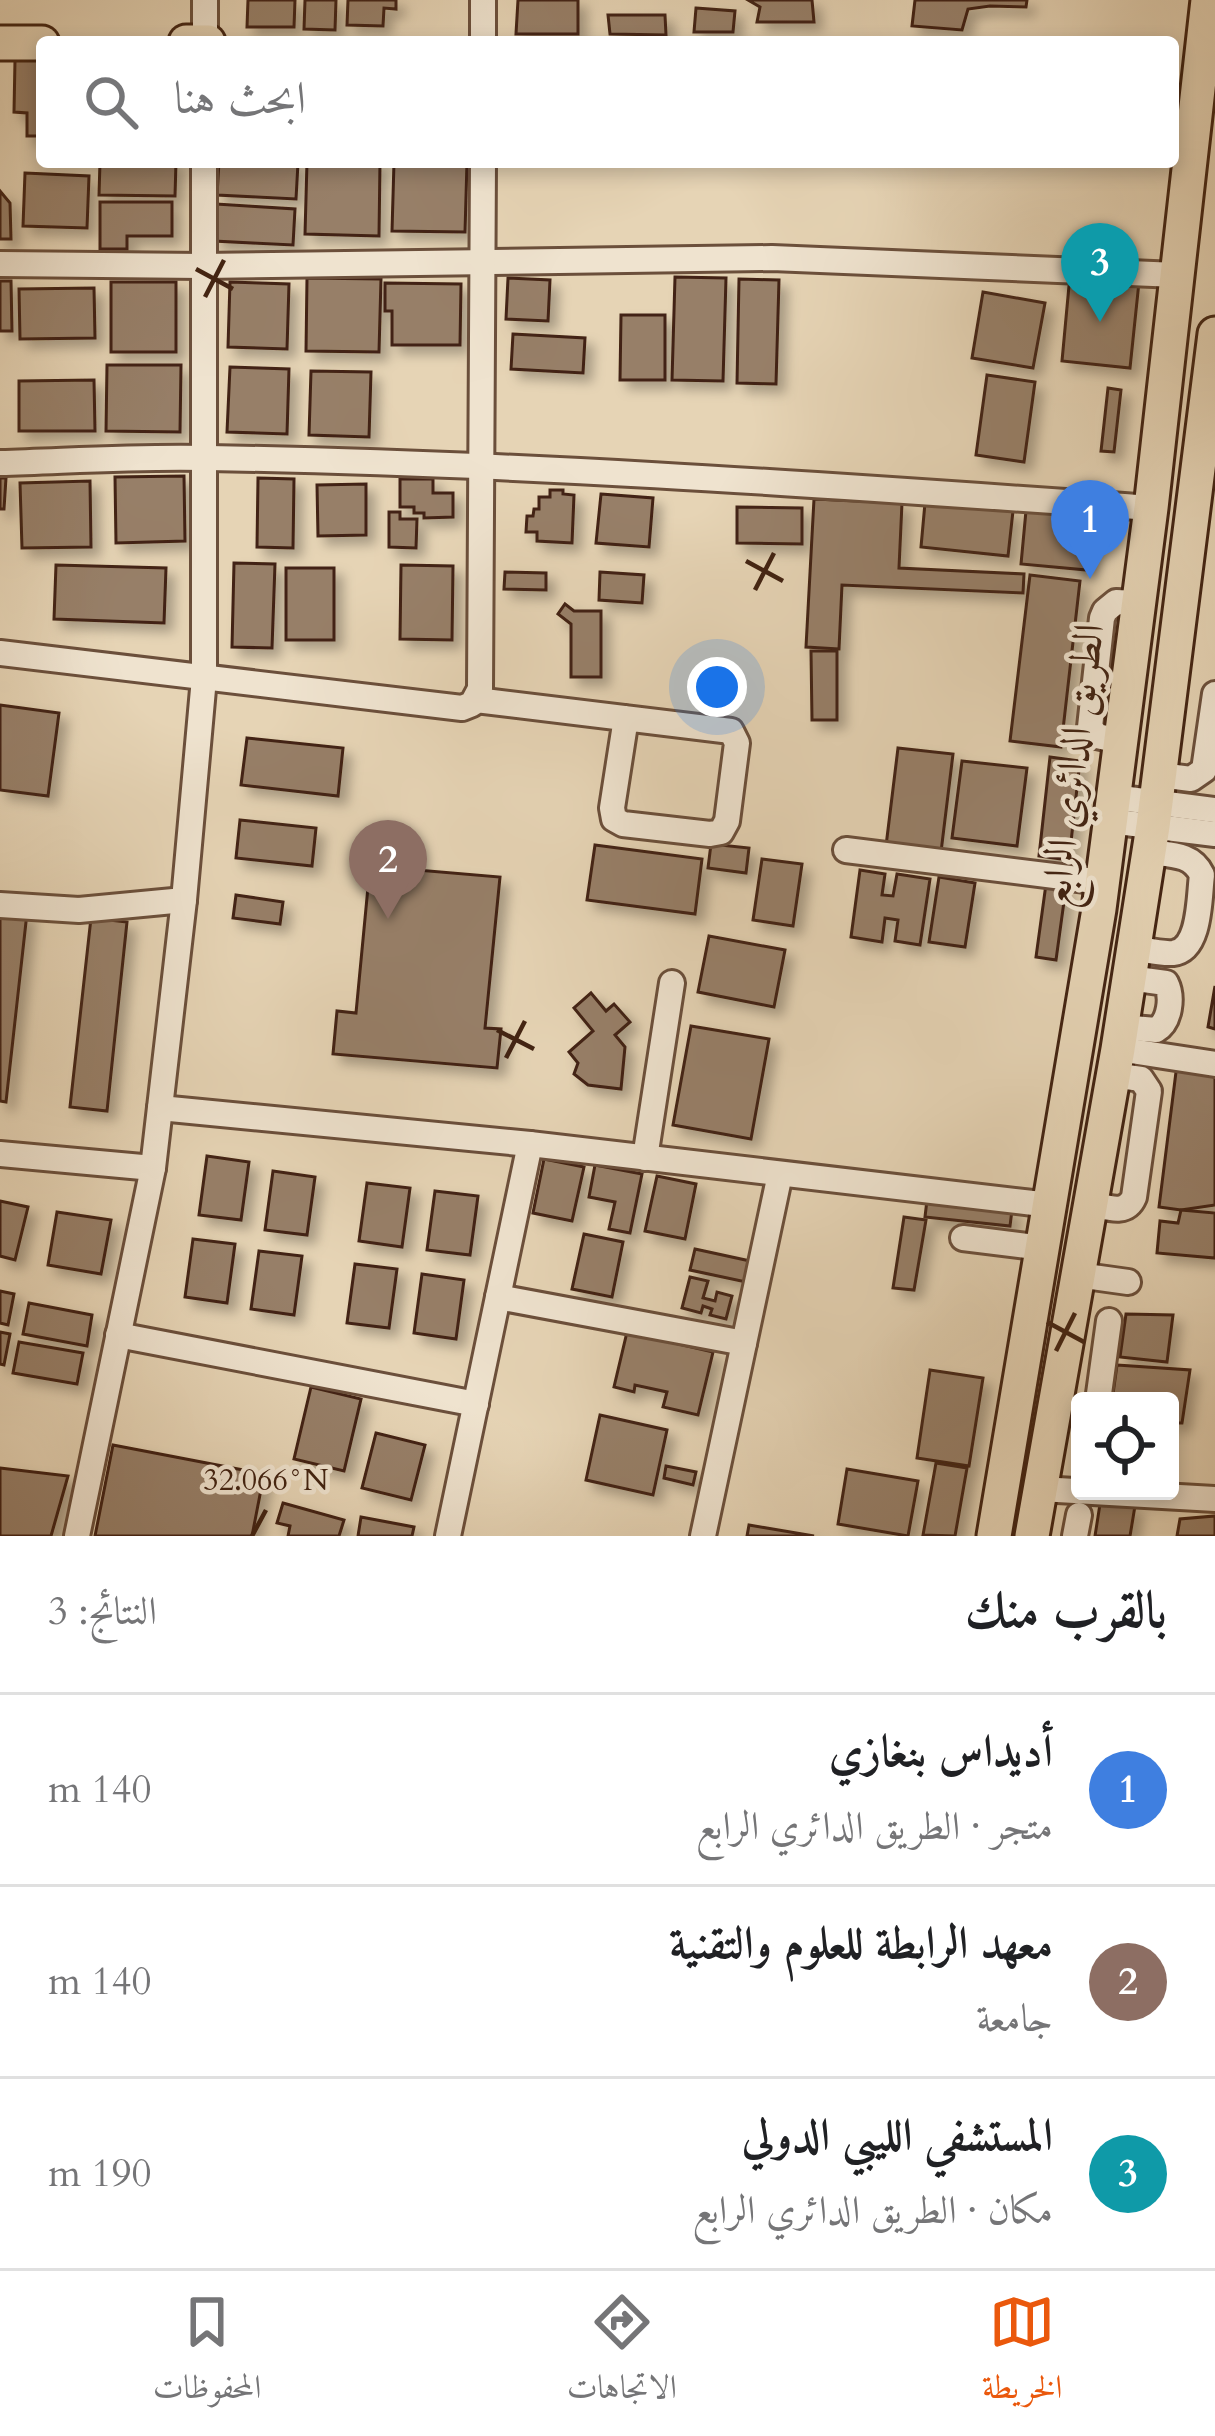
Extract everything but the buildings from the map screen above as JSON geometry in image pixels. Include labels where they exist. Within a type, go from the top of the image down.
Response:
[{"type":"main road","name":"الطريق الدائري الرابع","points":[[994,1536],[1102,882],[1207,77],[1208,0]]},
{"type":"main road","points":[[0,43],[36,43]]},
{"type":"main road","points":[[1179,52],[1207,77]]},
{"type":"main road","name":"الطريق الدائري الرابع","points":[[1032,1536],[1118,1050],[1154,814],[1215,334]]},
{"type":"street","points":[[205,0],[207,36]]},
{"type":"street","points":[[483,0],[483,36]]},
{"type":"street","points":[[76,1536],[153,1168],[184,900],[204,677],[204,168]]},
{"type":"street","points":[[476,700],[480,689],[483,168]]},
{"type":"street","points":[[0,264],[772,258],[1178,275]]},
{"type":"street","points":[[0,463],[206,458],[481,468],[1151,508]]},
{"type":"street","points":[[0,653],[462,708],[476,700],[726,729],[737,743],[722,832],[623,824],[614,819],[626,718]]},
{"type":"street","points":[[1154,814],[1204,770],[1215,694]]},
{"type":"street","points":[[1112,809],[1154,814],[1215,810]]},
{"type":"street","points":[[1154,814],[1215,834]]},
{"type":"street","points":[[1131,963],[1179,952],[1193,937],[1200,868],[1154,814]]},
{"type":"street","points":[[846,850],[1102,882]]},
{"type":"street","points":[[0,905],[80,910],[184,900]]},
{"type":"street","points":[[645,1158],[672,983]]},
{"type":"street","points":[[1118,1050],[1215,1064]]},
{"type":"street","points":[[160,1108],[530,1144],[1050,1205]]},
{"type":"street","points":[[448,1536],[530,1144]]},
{"type":"street","points":[[0,1154],[153,1168]]},
{"type":"street","points":[[703,1536],[780,1174]]},
{"type":"street","points":[[963,1238],[1043,1248]]},
{"type":"street","points":[[1078,1275],[1128,1282]]},
{"type":"street","points":[[498,1297],[744,1343]]},
{"type":"street","points":[[1099,1392],[1109,1322]]},
{"type":"street","points":[[118,1335],[476,1404]]},
{"type":"street","points":[[1064,1358],[1103,1363]]},
{"type":"street","points":[[1040,1489],[1215,1499]]},
{"type":"place","name":"المستشفي الليبي الدولي","points":[[1100,322]]},
{"type":"place","name":"أديداس بنغازي","points":[[1090,579]]},
{"type":"place","name":"معهد الرابطة للعلوم والتقنية","points":[[388,919]]}]
